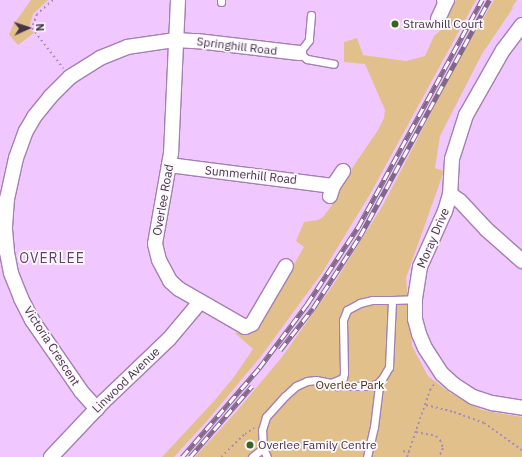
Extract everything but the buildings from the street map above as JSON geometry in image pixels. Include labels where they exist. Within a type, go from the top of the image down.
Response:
[{"type":"street","name":"Overlee Road","points":[[178,0],[169,165],[156,239],[158,260],[170,281],[200,302],[241,326],[249,327],[286,266]]},
{"type":"street","points":[[438,19],[447,0],[444,0]]},
{"type":"street","name":"Moray Drive","points":[[522,26],[503,50],[466,115],[452,159],[450,194],[445,211],[420,267],[415,300],[415,319],[419,334],[425,348],[442,374],[452,384],[473,397],[492,403],[522,408]]},
{"type":"street","name":"Victoria Crescent","points":[[97,409],[74,382],[25,308],[15,284],[6,246],[5,227],[7,199],[16,158],[26,131],[34,117],[50,96],[70,77],[100,58],[127,47],[175,40]]},
{"type":"street","name":"Springhill Road","points":[[175,40],[196,40],[299,53]]},
{"type":"street","name":"Summerhill Road","points":[[169,165],[331,191],[342,171]]},
{"type":"street","points":[[450,194],[460,201],[487,230],[522,260]]},
{"type":"street","name":"Linwood Avenue","points":[[51,457],[97,409],[169,339],[200,302]]},
{"type":"lane","points":[[299,53],[309,40],[311,15]]},
{"type":"lane","name":"Springhill Road","points":[[299,53],[307,59],[334,64]]},
{"type":"lane","points":[[343,378],[343,320],[347,310],[360,303],[372,300],[415,300]]},
{"type":"lane","points":[[267,457],[262,448],[263,428],[266,417],[296,386],[307,381],[316,380],[331,383],[337,386],[353,386],[377,384],[382,379],[389,367],[392,300]]},
{"type":"lane","points":[[331,383],[343,378]]},
{"type":"lane","points":[[343,378],[353,386]]},
{"type":"lane","points":[[367,457],[374,428],[379,388],[377,384]]},
{"type":"lane","points":[[252,457],[262,448]]},
{"type":"path","points":[[53,0],[37,14],[32,28],[70,77]]},
{"type":"path","points":[[407,457],[430,390],[442,374]]},
{"type":"path","points":[[426,405],[454,412],[484,423],[522,450]]},
{"type":"path","points":[[221,457],[253,428],[263,428]]},
{"type":"path","points":[[416,432],[436,436],[440,440],[443,448],[438,457]]},
{"type":"path","points":[[403,451],[409,453]]},
{"type":"green space","points":[[31,0],[48,0],[33,14],[29,28],[34,33],[18,45],[9,35],[13,25]]},
{"type":"green space","points":[[456,0],[476,0],[369,196],[322,273],[262,355],[206,422],[174,457],[162,457],[214,401],[234,377],[253,349],[235,333],[255,332],[304,247],[296,241],[304,222],[318,220],[323,217],[335,201],[342,183],[378,130],[384,118],[385,110],[365,64],[344,62],[344,42],[357,38],[363,55],[406,61],[425,56],[434,36],[442,29]]},
{"type":"green space","name":"Overlee Park","points":[[494,0],[517,0],[482,54],[440,136],[435,168],[444,171],[406,278],[412,346],[428,376],[450,393],[482,410],[522,417],[522,457],[195,457],[236,412],[282,357],[333,285],[383,205],[455,67]]},
{"type":"railway","points":[[182,457],[259,368],[307,304],[358,227],[482,0]]},
{"type":"railway","points":[[280,350],[313,308],[360,236],[489,0]]},
{"type":"railway","points":[[190,457],[252,386]]},
{"type":"place","name":"Strawhill Court","points":[[395,24]]},
{"type":"place","name":"Overlee Family Centre","points":[[250,445]]},
{"type":"district","name":"OVERLEE","points":[[52,258]]}]
